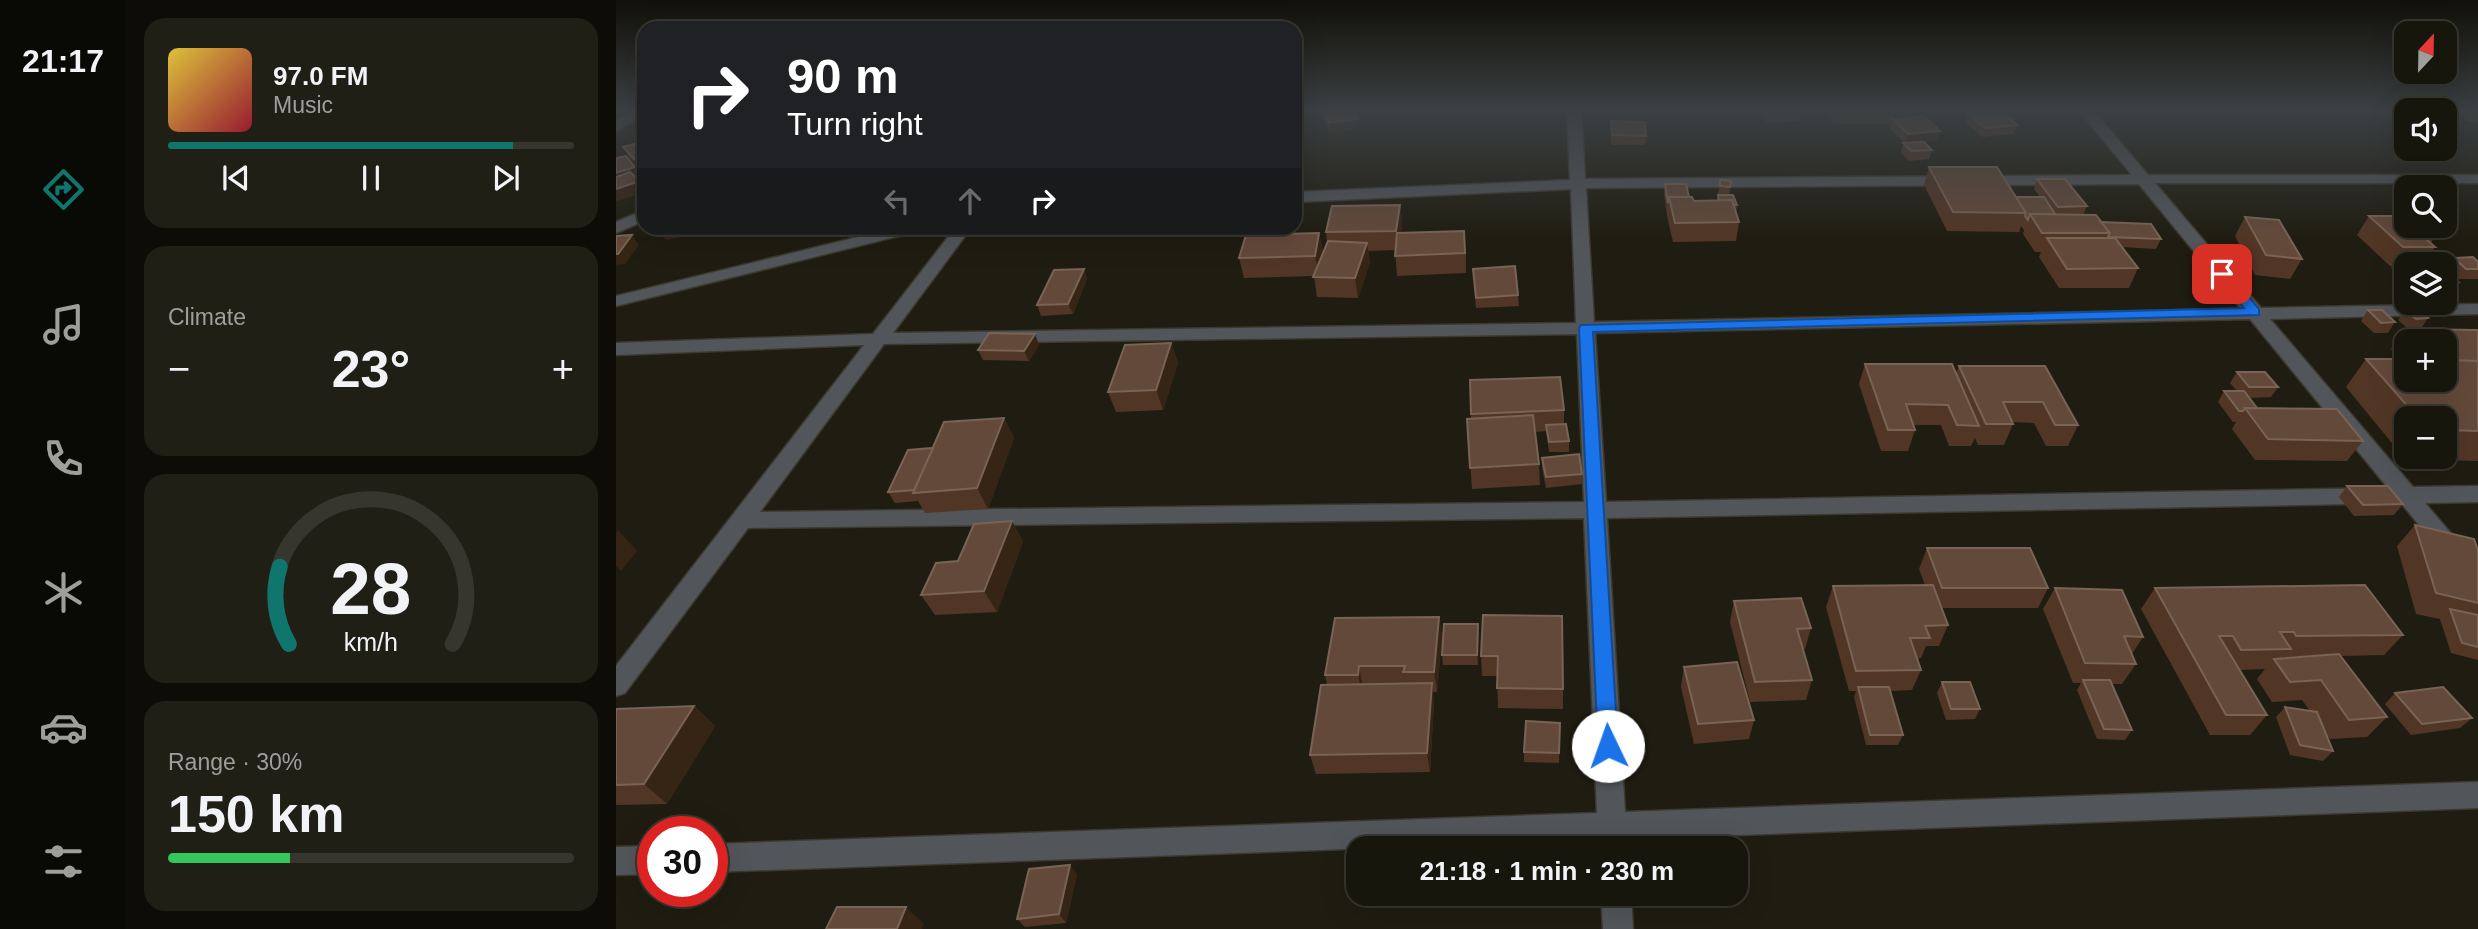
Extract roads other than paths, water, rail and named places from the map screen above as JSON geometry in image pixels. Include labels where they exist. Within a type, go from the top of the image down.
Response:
[{"type":"street","points":[[1576,152],[1613,836]]},
{"type":"street","points":[[2121,152],[2478,581]]},
{"type":"street","points":[[1302,197],[1578,184],[2143,178],[2478,179]]},
{"type":"street","points":[[616,228],[637,218]]},
{"type":"street","points":[[616,301],[885,235]]},
{"type":"street","points":[[616,685],[957,235]]},
{"type":"street","points":[[616,349],[878,339],[1586,328],[2478,309]]},
{"type":"street","points":[[741,520],[1596,510],[2405,493],[2478,494]]},
{"type":"street","points":[[1634,836],[2478,795]]},
{"type":"street","points":[[728,858],[1346,843]]},
{"type":"street","points":[[616,861],[637,860]]},
{"type":"street","points":[[1617,906],[1618,929]]}]
